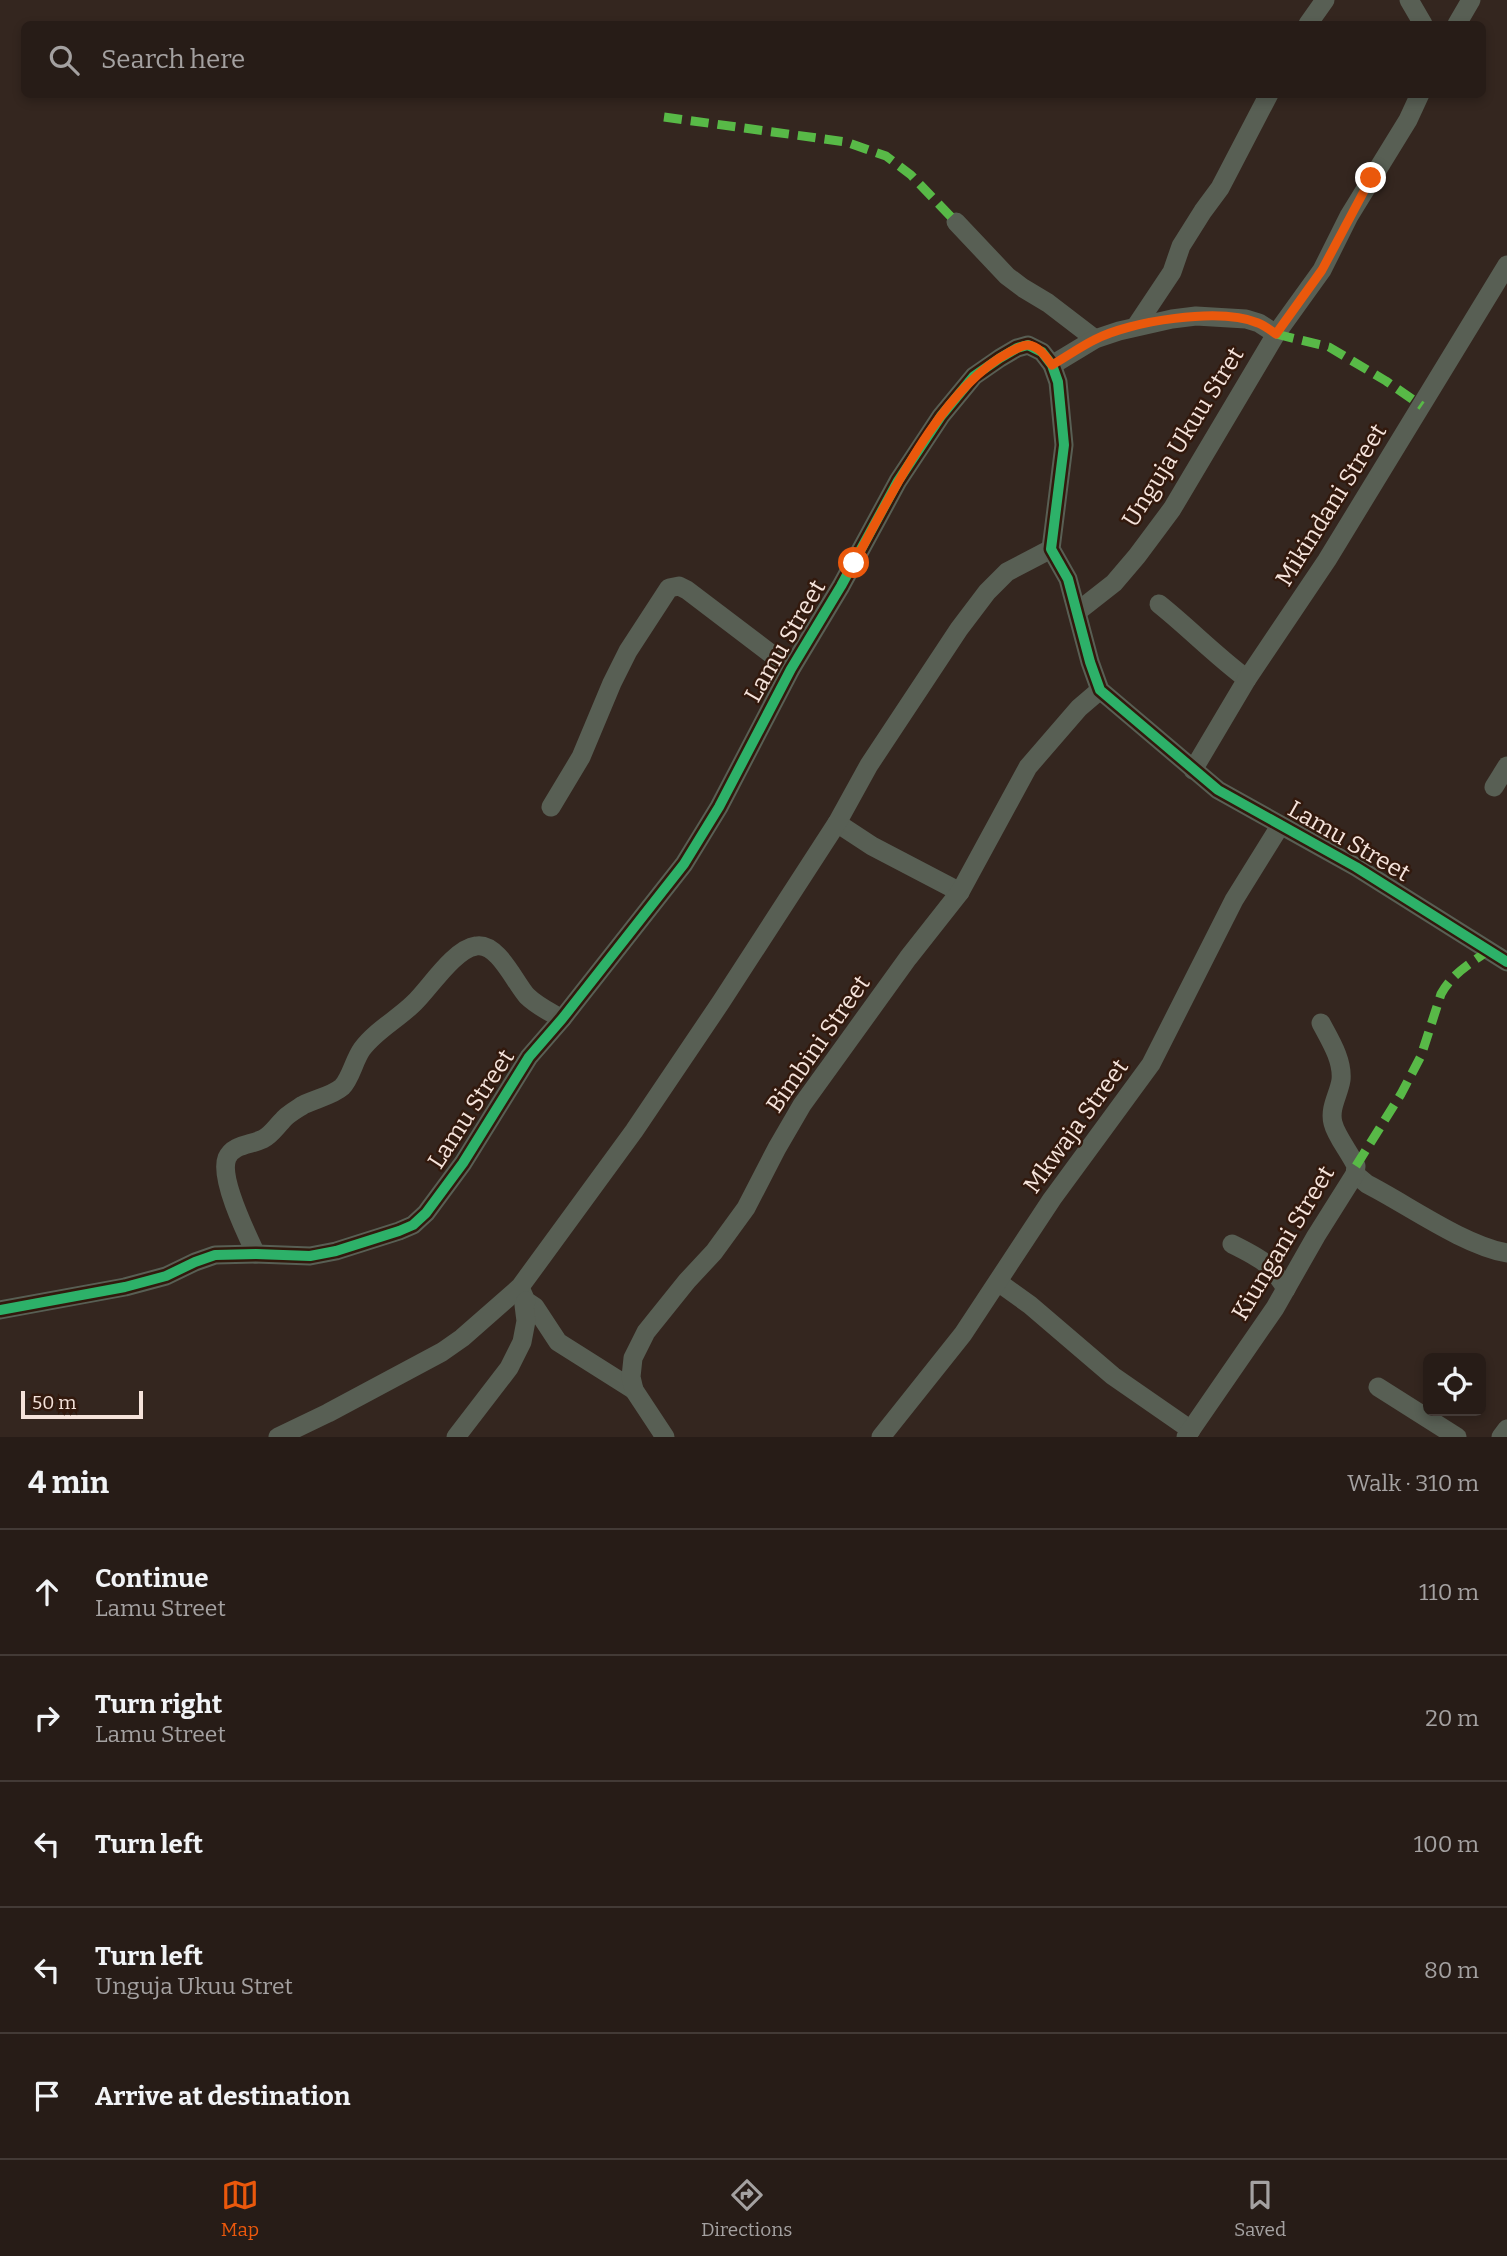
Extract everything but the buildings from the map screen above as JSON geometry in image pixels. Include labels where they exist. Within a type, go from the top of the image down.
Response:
[{"type":"street","points":[[1310,21],[1325,0]]},
{"type":"street","points":[[1409,0],[1421,21]]},
{"type":"street","points":[[1459,21],[1471,0]]},
{"type":"street","points":[[1136,326],[1172,272],[1181,246],[1220,188],[1267,98]]},
{"type":"street","name":"Unguja Ukuu Stret","points":[[1077,612],[1114,583],[1172,509],[1276,334],[1322,270],[1349,216],[1408,120],[1418,98]]},
{"type":"street","points":[[956,222],[1007,276],[1065,314],[1096,339]]},
{"type":"street","name":"Mikindani Street","points":[[1193,769],[1247,679],[1327,560],[1507,265]]},
{"type":"street","points":[[1100,690],[1068,579],[1051,549],[1064,445],[1058,382],[1052,365],[1096,339],[1172,318],[1208,316],[1246,319],[1259,323],[1276,334]]},
{"type":"street","name":"Lamu Street","points":[[0,1310],[125,1287],[166,1276],[215,1255],[310,1256],[355,1246],[413,1225],[426,1213],[463,1163],[529,1057],[684,864],[719,807],[791,669],[841,586],[898,481],[941,416],[974,376],[1017,348],[1028,345],[1042,352],[1052,365]]},
{"type":"street","points":[[278,1437],[442,1352],[523,1294],[721,1002],[836,823],[869,765],[959,629],[987,592],[1007,572],[1051,549]]},
{"type":"street","points":[[551,807],[581,757],[628,651],[669,588],[679,586],[687,590],[791,669]]},
{"type":"street","points":[[1159,604],[1247,679]]},
{"type":"street","name":"Lamu Street","points":[[1100,690],[1218,790],[1356,867],[1507,962]]},
{"type":"street","name":"Bimbini Street","points":[[634,1390],[631,1377],[633,1358],[646,1332],[714,1252],[746,1208],[776,1148],[802,1105],[908,958],[960,892],[1028,766],[1079,708],[1100,690]]},
{"type":"street","points":[[1494,787],[1507,766]]},
{"type":"street","points":[[836,823],[872,846],[960,892]]},
{"type":"street","name":"Mkwaja Street","points":[[881,1437],[963,1334],[1052,1199],[1152,1064],[1234,900],[1280,826]]},
{"type":"street","points":[[256,1254],[241,1223],[225,1171],[226,1160],[231,1151],[268,1136],[282,1120],[300,1107],[342,1087],[362,1050],[415,1002],[447,965],[464,951],[483,946],[512,973],[538,1006],[562,1019]]},
{"type":"street","name":"Kiungani Street","points":[[1188,1433],[1243,1356],[1355,1174],[1356,1166],[1332,1121],[1340,1070],[1336,1053],[1321,1023]]},
{"type":"street","points":[[1355,1174],[1367,1184],[1465,1238],[1507,1253]]},
{"type":"street","points":[[1232,1244],[1271,1266],[1286,1289]]},
{"type":"street","points":[[998,1282],[1188,1433]]},
{"type":"street","points":[[523,1294],[558,1342],[634,1390],[665,1437]]},
{"type":"street","points":[[456,1437],[509,1367],[522,1342],[526,1321],[523,1294]]},
{"type":"street","points":[[1378,1387],[1457,1437]]},
{"type":"street","points":[[1501,1437],[1507,1429]]},
{"type":"marked path","points":[[664,117],[846,142],[886,156],[911,175],[956,222]]},
{"type":"marked path","points":[[1276,334],[1329,347],[1422,406]]},
{"type":"marked path","points":[[1356,1166],[1401,1094],[1421,1056],[1445,987],[1456,975],[1488,951]]},
{"type":"cycle path","points":[[0,1310],[125,1287],[166,1276],[215,1255],[310,1256],[336,1251],[399,1231],[413,1225],[426,1213],[463,1163],[529,1057],[684,864],[719,807],[791,669],[841,586],[898,481],[941,416],[974,376],[1017,348],[1028,345],[1042,352],[1052,365],[1058,382],[1064,445],[1051,549],[1068,579],[1100,690],[1218,790],[1356,867],[1507,962]]},
{"type":"route","points":[[854,563],[898,481],[941,416],[974,376],[1017,348],[1028,345],[1042,352],[1052,365],[1096,339],[1172,318],[1196,316],[1246,319],[1259,323],[1276,334],[1322,270],[1371,178]]}]
